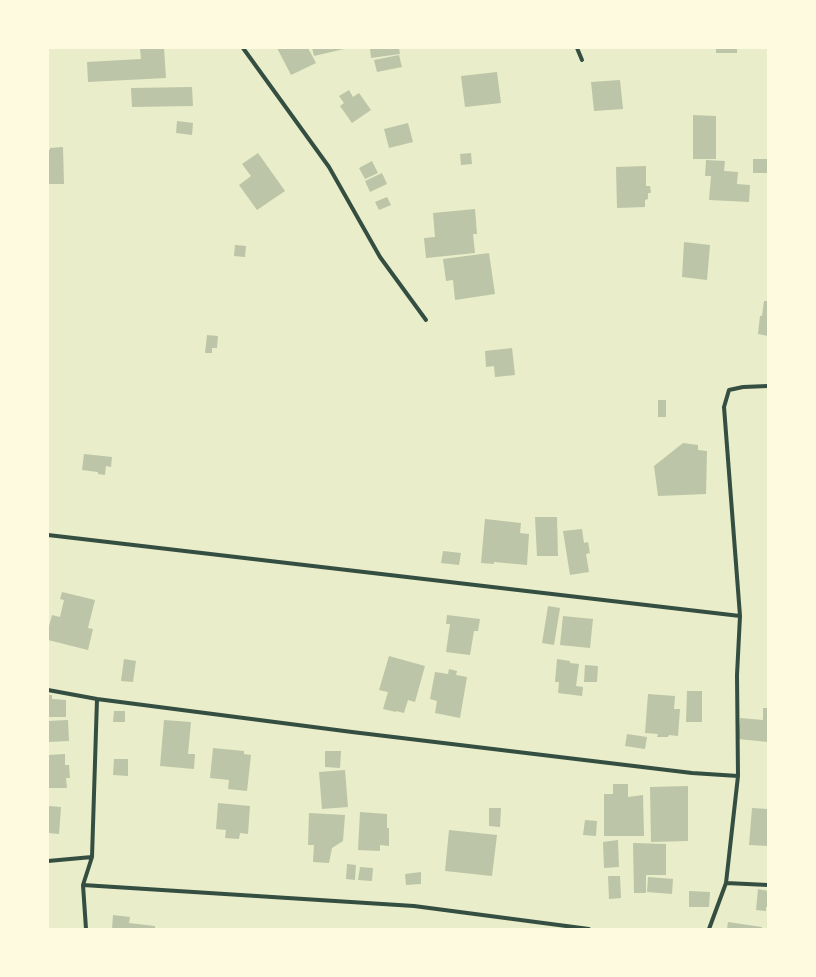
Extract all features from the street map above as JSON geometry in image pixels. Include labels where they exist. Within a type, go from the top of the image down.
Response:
[{"type":"street","points":[[243,48],[329,167],[380,257],[426,320]]},
{"type":"street","points":[[577,48],[582,60]]},
{"type":"street","points":[[709,929],[726,883],[738,776],[737,676],[740,616],[724,408],[729,390],[743,387],[768,386]]},
{"type":"street","points":[[48,535],[740,616]]},
{"type":"street","points":[[48,690],[97,699],[431,742],[692,773],[738,776]]},
{"type":"street","points":[[86,929],[83,885],[92,857],[97,699]]},
{"type":"street","points":[[48,861],[92,857]]},
{"type":"street","points":[[726,883],[768,885]]},
{"type":"street","points":[[83,885],[414,906],[589,929]]},
{"type":"building","points":[[140,48],[164,48],[166,78],[88,82],[87,62],[141,59]]},
{"type":"building","points":[[277,48],[308,48],[316,63],[291,75]]},
{"type":"building","points":[[312,48],[344,48],[344,49],[314,56]]},
{"type":"building","points":[[370,48],[399,48],[400,54],[371,58]]},
{"type":"building","points":[[716,48],[737,48],[737,53],[716,53]]},
{"type":"building","points":[[399,55],[402,67],[377,72],[374,60]]},
{"type":"building","points":[[497,72],[501,103],[465,107],[461,76]]},
{"type":"building","points":[[620,80],[623,109],[594,111],[591,82]]},
{"type":"building","points":[[192,87],[193,106],[132,107],[131,88]]},
{"type":"building","points":[[349,90],[353,97],[359,93],[371,110],[352,123],[340,106],[344,103],[339,96]]},
{"type":"building","points":[[693,115],[716,116],[716,159],[693,159]]},
{"type":"building","points":[[177,121],[193,123],[192,135],[176,133]]},
{"type":"building","points":[[408,123],[413,142],[389,148],[384,129]]},
{"type":"building","points":[[63,147],[64,184],[48,184],[48,150],[50,150],[50,148]]},
{"type":"building","points":[[258,153],[285,191],[257,210],[239,185],[251,176],[242,164]]},
{"type":"building","points":[[471,153],[472,164],[461,165],[460,154]]},
{"type":"building","points":[[753,159],[768,159],[768,173],[753,173]]},
{"type":"building","points":[[706,160],[725,161],[724,171],[738,172],[737,184],[750,185],[749,202],[709,200],[711,176],[705,176]]},
{"type":"building","points":[[372,161],[378,173],[365,179],[359,168]]},
{"type":"building","points":[[646,166],[646,186],[650,186],[651,193],[648,193],[648,199],[645,200],[645,207],[617,208],[616,167]]},
{"type":"building","points":[[382,173],[387,184],[370,192],[365,181]]},
{"type":"building","points":[[387,197],[391,205],[379,210],[375,202]]},
{"type":"building","points":[[475,209],[477,234],[473,234],[475,253],[426,258],[424,238],[435,237],[433,213]]},
{"type":"building","points":[[684,242],[710,245],[707,280],[682,277]]},
{"type":"building","points":[[235,245],[246,246],[245,257],[234,256]]},
{"type":"building","points":[[489,253],[495,294],[455,300],[453,280],[446,281],[443,259]]},
{"type":"building","points":[[764,301],[768,301],[768,336],[758,334],[760,316],[762,316]]},
{"type":"building","points":[[207,335],[218,336],[217,348],[212,348],[212,353],[205,353]]},
{"type":"building","points":[[512,348],[515,375],[495,377],[494,366],[486,367],[485,351]]},
{"type":"building","points":[[658,400],[666,400],[666,417],[658,417]]},
{"type":"building","points":[[683,443],[698,445],[698,450],[707,451],[706,494],[658,496],[654,466]]},
{"type":"building","points":[[84,454],[112,457],[111,467],[106,466],[105,475],[98,474],[98,472],[82,470]]},
{"type":"building","points":[[535,517],[557,517],[558,556],[537,556]]},
{"type":"building","points":[[485,519],[521,523],[520,533],[529,534],[527,565],[494,562],[494,564],[481,563]]},
{"type":"building","points":[[582,529],[584,543],[588,542],[590,553],[586,554],[589,572],[570,575],[563,531]]},
{"type":"building","points":[[443,551],[461,553],[459,565],[441,563]]},
{"type":"building","points":[[62,592],[95,600],[88,628],[93,629],[88,650],[48,640],[48,630],[52,615],[60,617],[64,600],[60,599]]},
{"type":"building","points":[[548,606],[560,608],[554,645],[542,643]]},
{"type":"building","points":[[447,615],[480,619],[478,631],[474,631],[470,655],[446,652],[450,624],[446,624]]},
{"type":"building","points":[[563,616],[593,619],[590,648],[560,645]]},
{"type":"building","points":[[389,656],[425,666],[415,702],[408,700],[404,713],[383,709],[388,692],[379,690]]},
{"type":"building","points":[[124,659],[136,661],[133,682],[121,681]]},
{"type":"building","points":[[557,659],[579,664],[576,686],[583,687],[582,696],[558,693],[559,682],[555,682]]},
{"type":"building","points":[[585,665],[598,666],[597,682],[584,682]]},
{"type":"building","points":[[449,669],[457,671],[456,675],[467,677],[460,718],[435,713],[437,701],[430,699],[435,672],[448,674]]},
{"type":"building","points":[[687,691],[702,691],[702,722],[686,722]]},
{"type":"building","points":[[648,694],[675,696],[674,709],[680,709],[678,736],[669,735],[668,737],[657,737],[658,734],[645,733]]},
{"type":"building","points":[[48,695],[52,695],[52,699],[66,700],[66,717],[48,717]]},
{"type":"building","points":[[763,708],[768,708],[768,742],[738,739],[740,718],[763,720]]},
{"type":"building","points":[[114,711],[125,711],[125,722],[113,722]]},
{"type":"building","points":[[68,720],[69,741],[48,742],[48,721]]},
{"type":"building","points":[[164,720],[191,722],[188,754],[195,754],[194,769],[160,766]]},
{"type":"building","points":[[627,734],[647,737],[645,749],[625,746]]},
{"type":"building","points":[[213,748],[244,751],[244,754],[251,755],[247,791],[228,789],[229,780],[210,778]]},
{"type":"building","points":[[325,751],[341,751],[340,768],[325,767]]},
{"type":"building","points":[[65,754],[65,765],[69,765],[70,778],[66,778],[67,788],[48,788],[48,755]]},
{"type":"building","points":[[114,759],[128,759],[128,776],[113,775]]},
{"type":"building","points":[[345,770],[348,807],[322,809],[319,772]]},
{"type":"building","points":[[613,784],[628,784],[628,797],[643,795],[644,836],[604,836],[604,794],[613,794]]},
{"type":"building","points":[[688,786],[688,841],[651,842],[650,787]]},
{"type":"building","points":[[218,803],[250,806],[248,834],[240,833],[239,839],[225,838],[226,830],[216,829]]},
{"type":"building","points":[[48,806],[61,807],[59,834],[48,833]]},
{"type":"building","points":[[489,808],[501,808],[500,827],[489,826]]},
{"type":"building","points":[[752,808],[768,809],[768,846],[749,845]]},
{"type":"building","points":[[360,812],[387,814],[389,846],[380,845],[380,851],[358,850]]},
{"type":"building","points":[[309,813],[345,815],[343,841],[332,848],[329,863],[313,862],[314,845],[308,845]]},
{"type":"building","points":[[585,820],[597,821],[596,836],[583,835]]},
{"type":"building","points":[[449,830],[497,835],[492,876],[445,871]]},
{"type":"building","points":[[618,840],[619,867],[604,868],[603,842]]},
{"type":"building","points":[[633,843],[666,844],[666,875],[646,875],[646,893],[634,893]]},
{"type":"building","points":[[347,864],[356,865],[355,880],[346,879]]},
{"type":"building","points":[[360,867],[373,868],[372,881],[358,880]]},
{"type":"building","points":[[421,872],[421,884],[406,885],[405,874]]},
{"type":"building","points":[[608,876],[620,876],[621,898],[609,899]]},
{"type":"building","points":[[648,877],[673,879],[672,894],[647,892]]},
{"type":"building","points":[[758,889],[768,891],[768,907],[766,907],[766,911],[756,910]]},
{"type":"building","points":[[689,891],[710,892],[709,907],[689,907]]},
{"type":"building","points":[[113,915],[130,917],[129,923],[155,926],[155,929],[112,929]]},
{"type":"building","points":[[728,922],[762,927],[762,929],[727,929]]}]
